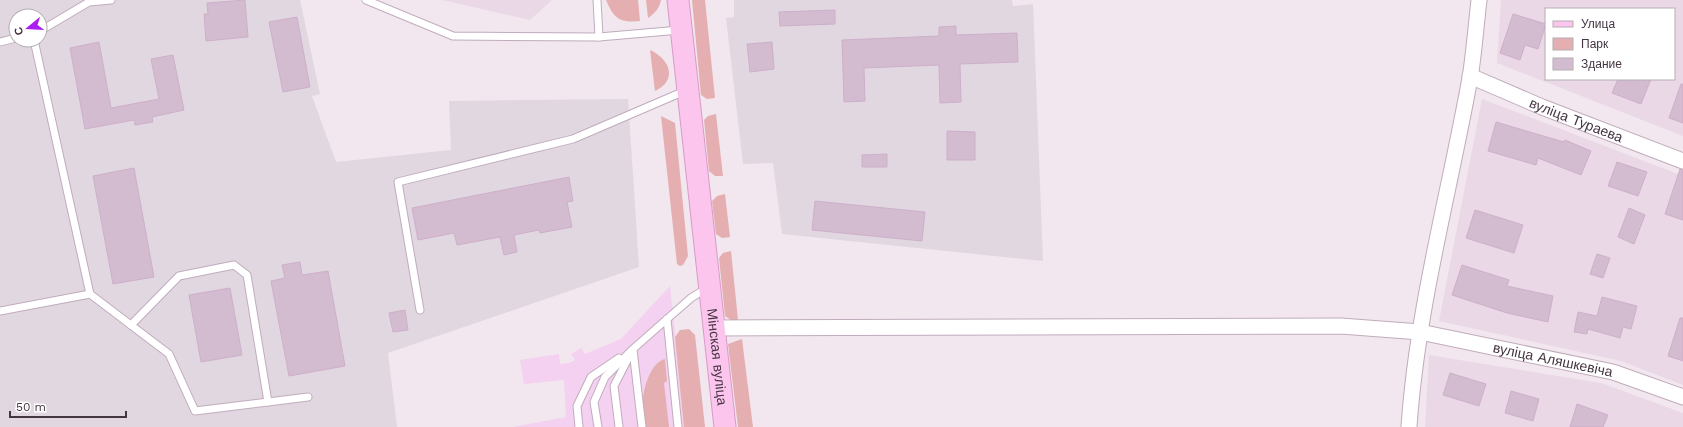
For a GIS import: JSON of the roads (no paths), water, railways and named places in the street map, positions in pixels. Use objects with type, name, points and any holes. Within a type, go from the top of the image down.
[{"type":"street","name":"Мінская вуліца","points":[[678,0],[725,427]]},
{"type":"street","points":[[1409,427],[1412,380],[1470,76],[1479,0]]},
{"type":"street","name":"вуліца Тураева","points":[[1470,76],[1542,107],[1683,161]]},
{"type":"street","name":"вуліца Аляшкевіча","points":[[714,328],[1341,326],[1420,332],[1613,372],[1683,397]]},
{"type":"lane","points":[[48,26],[89,2],[111,0]]},
{"type":"lane","points":[[366,0],[453,36],[599,38],[681,30]]},
{"type":"lane","points":[[597,0],[599,38]]},
{"type":"lane","points":[[36,48],[90,294],[169,354],[196,411],[308,397]]},
{"type":"lane","points":[[420,310],[398,182],[573,139],[687,90]]},
{"type":"lane","points":[[131,325],[179,276],[234,265],[247,275],[268,402]]},
{"type":"lane","points":[[598,427],[594,402],[605,377],[633,349],[691,298],[709,287]]},
{"type":"lane","points":[[0,311],[90,294]]},
{"type":"lane","points":[[667,319],[678,427]]},
{"type":"lane","points":[[579,427],[577,406],[591,377],[633,349]]},
{"type":"lane","points":[[619,427],[614,386],[633,349]]},
{"type":"lane","points":[[633,349],[642,427]]}]
